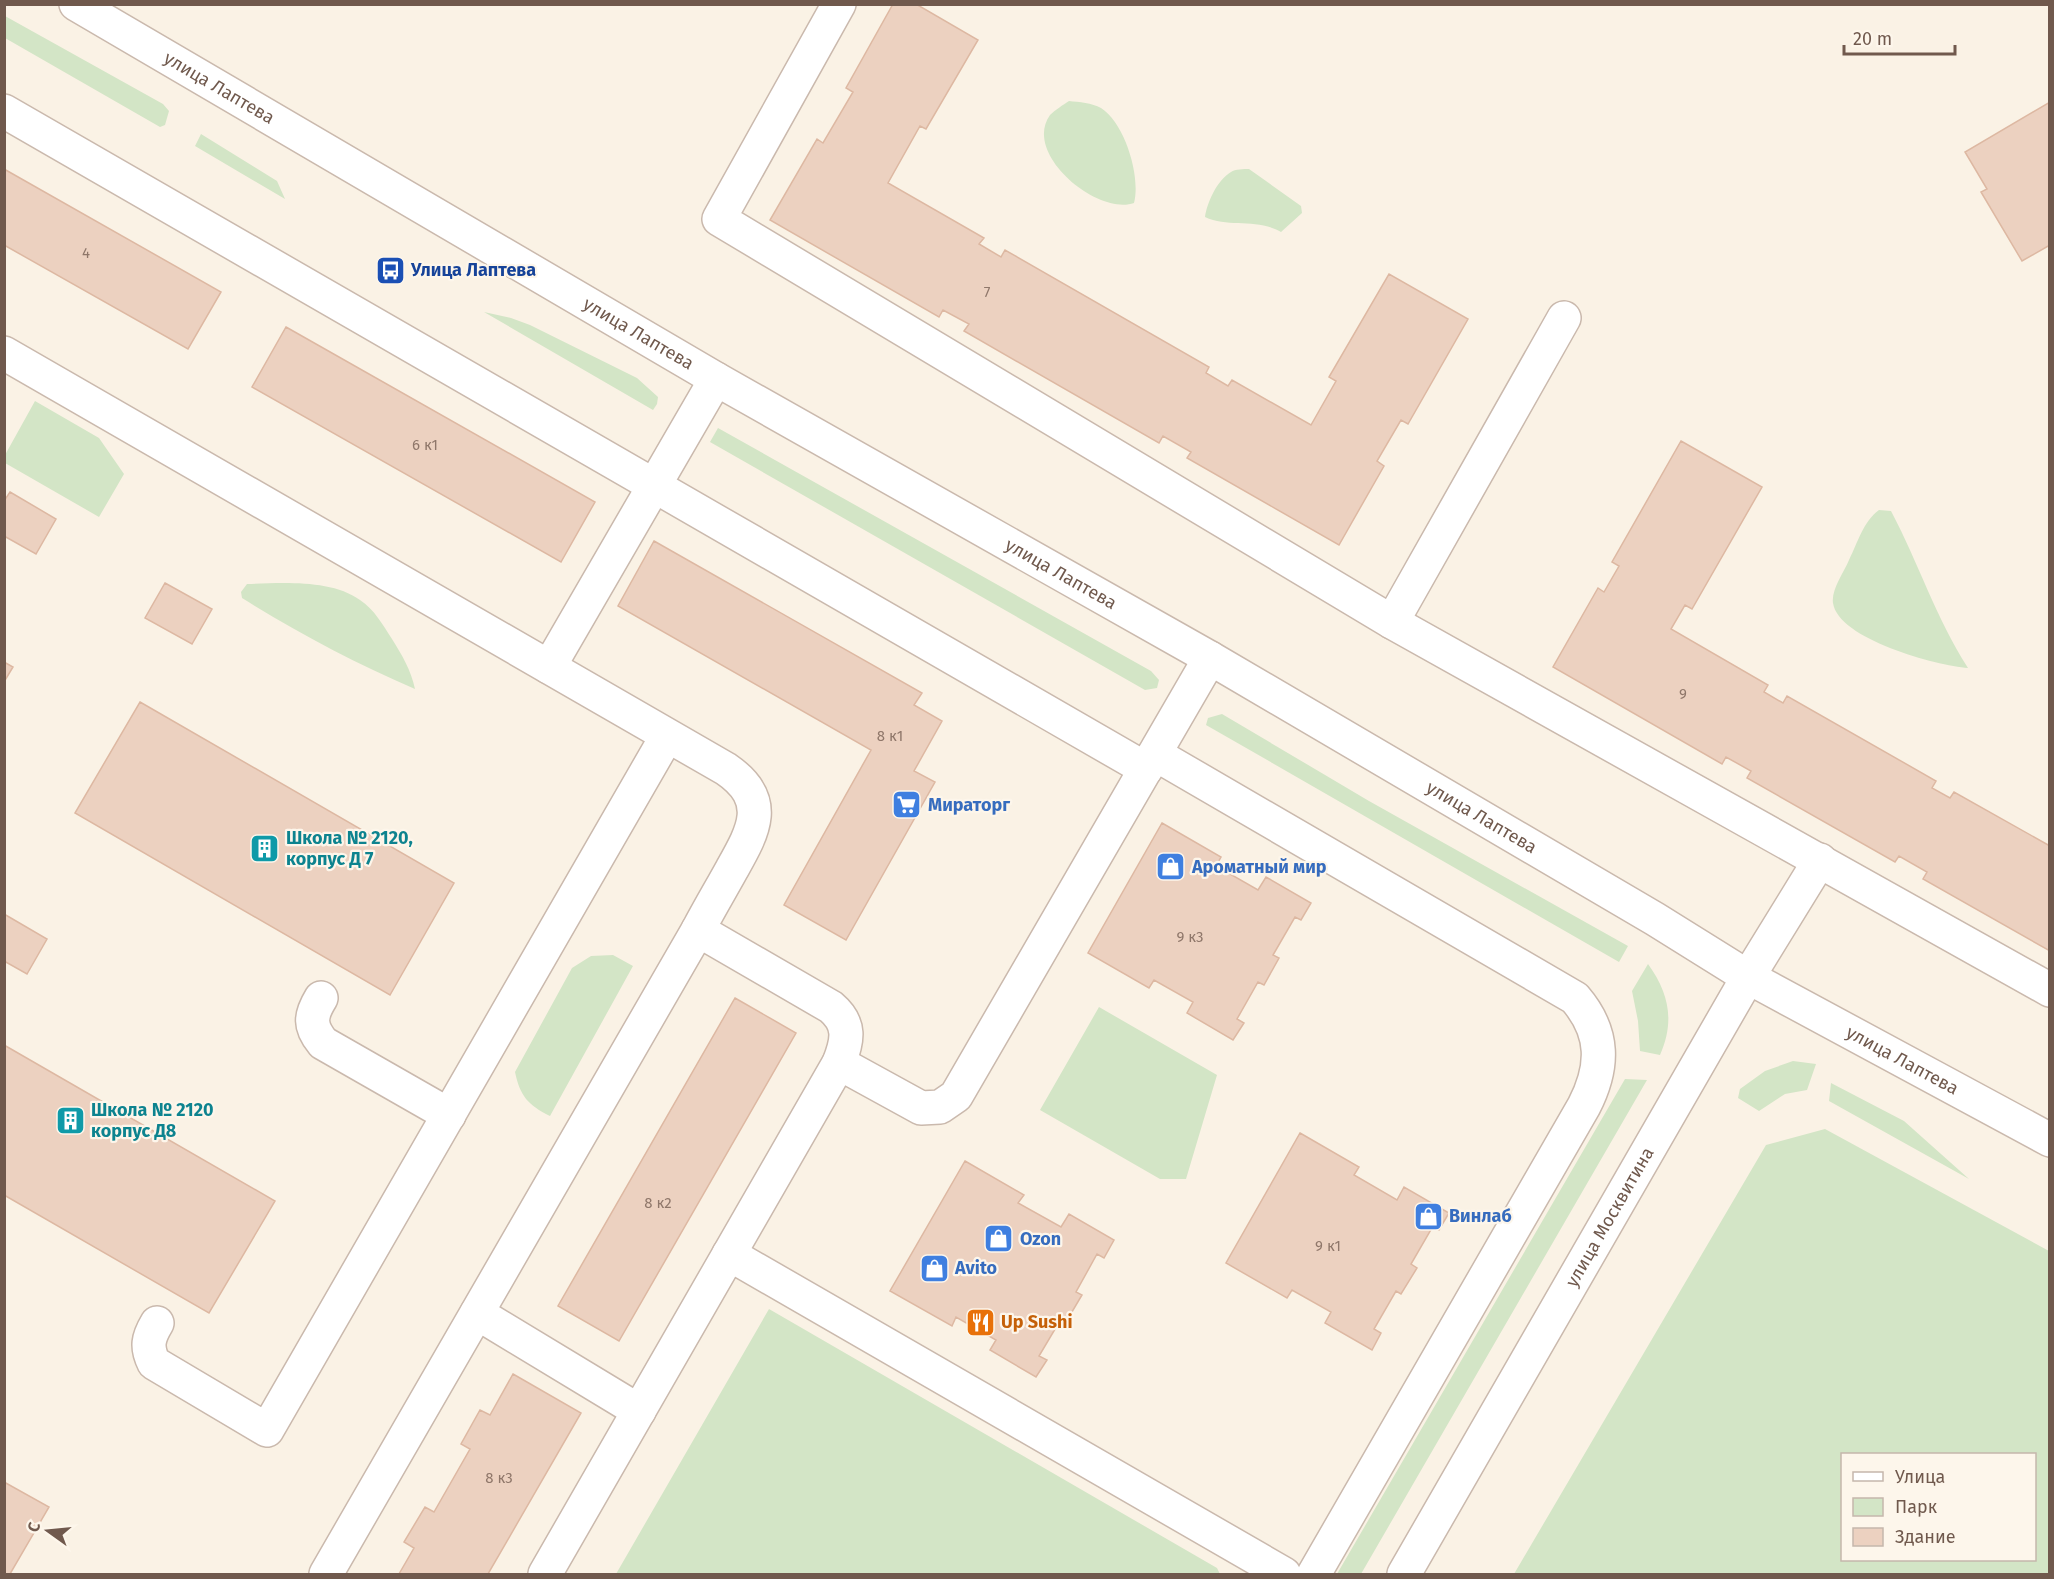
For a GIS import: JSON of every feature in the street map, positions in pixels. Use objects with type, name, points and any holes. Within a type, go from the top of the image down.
[{"type":"street","name":"улица Лаптева","points":[[76,4],[716,379],[1210,658],[1635,907],[1749,977],[2049,1140]]},
{"type":"street","points":[[839,4],[719,219],[1392,622],[2049,990]]},
{"type":"street","points":[[4,111],[654,486],[1575,998],[1586,1011],[1595,1030],[1599,1062],[1592,1091],[1314,1575]]},
{"type":"street","points":[[1392,622],[1564,318]]},
{"type":"street","points":[[4,353],[740,778],[754,804],[755,820],[749,838],[698,930],[326,1575]]},
{"type":"street","points":[[549,667],[716,379]]},
{"type":"street","points":[[839,1063],[921,1108],[940,1107],[956,1096],[1210,658]]},
{"type":"street","points":[[157,1323],[149,1336],[148,1351],[154,1363],[267,1430],[667,735]]},
{"type":"street","name":"улица Москвитина","points":[[1404,1575],[1749,977],[1820,860]]},
{"type":"street","points":[[545,1575],[839,1063],[847,1035],[840,1015],[698,930]]},
{"type":"street","points":[[321,998],[312,1013],[311,1024],[323,1043],[448,1115]]},
{"type":"street","points":[[729,1254],[1272,1572]]},
{"type":"street","points":[[477,1313],[639,1411]]},
{"type":"green space","points":[[5,16],[163,104],[169,111],[165,125],[160,127],[5,38]]},
{"type":"green space","points":[[1069,101],[1090,104],[1110,115],[1124,138],[1133,165],[1136,192],[1134,203],[1119,205],[1084,191],[1055,163],[1046,147],[1044,131],[1050,115]]},
{"type":"green space","points":[[201,134],[277,181],[285,199],[195,146]]},
{"type":"green space","points":[[1249,169],[1301,206],[1302,213],[1281,232],[1262,225],[1224,222],[1205,217],[1210,199],[1221,180],[1233,171]]},
{"type":"green space","points":[[484,312],[530,325],[637,378],[658,397],[657,404],[653,410]]},
{"type":"green space","points":[[35,401],[99,438],[124,474],[99,517],[5,463],[5,455]]},
{"type":"green space","points":[[718,428],[1151,671],[1159,680],[1157,688],[1145,690],[710,442]]},
{"type":"green space","points":[[1879,510],[1891,511],[1946,629],[1968,668],[1935,662],[1891,648],[1852,628],[1839,616],[1833,603],[1836,587],[1865,526]]},
{"type":"green space","points":[[247,584],[320,585],[335,588],[360,600],[382,623],[396,645],[409,669],[415,689],[327,647],[242,598],[241,592]]},
{"type":"green space","points":[[1222,714],[1369,801],[1628,946],[1619,962],[1206,725],[1208,718]]},
{"type":"green space","points":[[613,955],[633,966],[550,1116],[536,1108],[522,1094],[515,1072],[572,968],[591,956]]},
{"type":"green space","points":[[1648,964],[1661,986],[1668,1008],[1665,1043],[1660,1055],[1640,1051],[1638,1021],[1632,991]]},
{"type":"green space","points":[[1099,1007],[1217,1075],[1186,1179],[1160,1179],[1040,1110]]},
{"type":"green space","points":[[1793,1061],[1816,1064],[1807,1090],[1785,1094],[1759,1111],[1738,1098],[1740,1089],[1765,1071]]},
{"type":"green space","points":[[1625,1079],[1647,1080],[1361,1574],[1337,1574]]},
{"type":"green space","points":[[1831,1083],[1904,1121],[1969,1179],[1829,1101]]},
{"type":"green space","points":[[1825,1129],[2049,1251],[2049,1574],[1514,1574],[1766,1145]]},
{"type":"green space","points":[[769,1309],[1217,1568],[1220,1574],[616,1574]]},
{"type":"building","points":[[893,4],[916,4],[978,40],[926,129],[920,126],[888,183],[984,238],[979,244],[1001,257],[1005,250],[1209,367],[1206,373],[1228,386],[1232,380],[1311,425],[1336,381],[1329,377],[1389,274],[1468,319],[1408,424],[1401,420],[1377,461],[1384,466],[1339,545],[1187,458],[1191,452],[1163,436],[1159,443],[964,331],[969,324],[943,310],[939,317],[770,220],[817,139],[823,143],[853,92],[846,88]]},
{"type":"building","points":[[2050,102],[2050,245],[2022,261],[1981,192],[1987,189],[1965,152]]},
{"type":"building","points":[[4,169],[221,292],[188,349],[4,245]]},
{"type":"building","points":[[286,327],[595,502],[561,562],[252,387]]},
{"type":"building","points":[[1681,441],[1762,487],[1692,609],[1685,605],[1671,629],[1768,685],[1764,692],[1783,703],[1787,696],[1936,781],[1932,788],[1950,798],[1954,792],[2050,846],[2050,951],[1923,879],[1927,872],[1899,856],[1895,862],[1747,778],[1751,771],[1726,757],[1722,764],[1553,667],[1598,588],[1604,592],[1619,566],[1612,562]]},
{"type":"building","points":[[10,492],[56,519],[36,554],[4,536],[4,501]]},
{"type":"building","points":[[654,541],[922,693],[914,705],[942,721],[914,771],[935,782],[846,940],[784,905],[871,750],[618,606]]},
{"type":"building","points":[[165,583],[212,609],[192,644],[145,618]]},
{"type":"building","points":[[4,662],[13,667],[4,682]]},
{"type":"building","name":"Школа № 2120, корпус Д 7","points":[[140,702],[454,883],[390,995],[75,813]]},
{"type":"building","points":[[1162,823],[1221,857],[1216,866],[1258,890],[1266,877],[1311,903],[1301,920],[1295,917],[1273,955],[1279,958],[1264,985],[1258,982],[1237,1019],[1244,1023],[1233,1040],[1187,1013],[1193,1002],[1154,980],[1149,988],[1088,953]]},
{"type":"building","points":[[4,914],[47,939],[27,974],[4,961]]},
{"type":"building","points":[[735,998],[796,1033],[619,1341],[558,1306]]},
{"type":"building","name":"Школа № 2120 корпус Д8","points":[[4,1045],[275,1201],[209,1313],[4,1195]]},
{"type":"building","points":[[1300,1133],[1359,1167],[1354,1175],[1397,1200],[1404,1187],[1449,1213],[1439,1230],[1433,1226],[1411,1264],[1417,1268],[1401,1294],[1396,1291],[1374,1329],[1381,1333],[1372,1350],[1325,1323],[1331,1312],[1292,1290],[1287,1298],[1226,1263]]},
{"type":"building","points":[[965,1161],[1024,1195],[1018,1203],[1061,1227],[1069,1214],[1114,1240],[1104,1258],[1097,1254],[1076,1292],[1082,1295],[1066,1322],[1061,1319],[1039,1356],[1047,1360],[1036,1377],[990,1350],[996,1340],[956,1317],[952,1326],[890,1291]]},
{"type":"building","points":[[513,1374],[581,1413],[488,1574],[399,1574],[414,1548],[404,1542],[425,1507],[434,1512],[470,1449],[461,1444],[480,1410],[490,1415]]},
{"type":"building","points":[[4,1482],[49,1507],[10,1574],[4,1574]]},
{"type":"place","name":"Улица Лаптева","points":[[390,270]]},
{"type":"place","name":"Мираторг","points":[[907,805]]},
{"type":"place","name":"Школа № 2120, корпус Д 7","points":[[265,848]]},
{"type":"place","name":"Ароматный мир","points":[[1171,867]]},
{"type":"place","name":"Школа № 2120 корпус Д8","points":[[70,1120]]},
{"type":"place","name":"Винлаб","points":[[1428,1216]]},
{"type":"place","name":"Ozon","points":[[999,1239]]},
{"type":"place","name":"Avito","points":[[934,1268]]},
{"type":"place","name":"Up Sushi","points":[[980,1322]]}]
